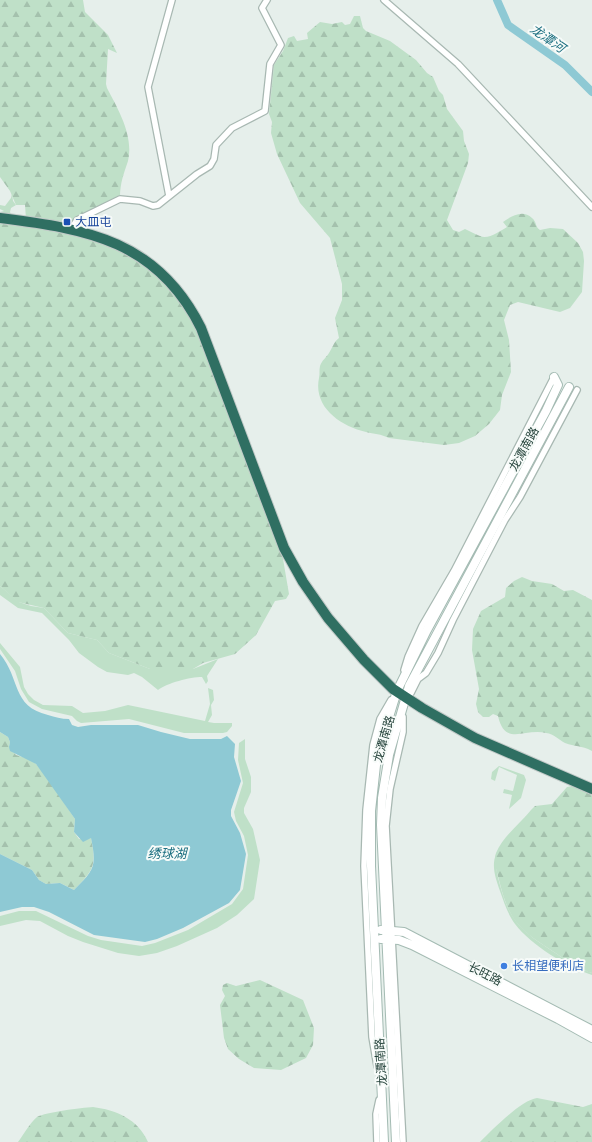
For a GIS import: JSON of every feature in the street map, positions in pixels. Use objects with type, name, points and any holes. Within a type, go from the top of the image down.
[{"type":"highway","points":[[0,218],[71,229],[107,240],[137,254],[164,275],[181,295],[195,316],[208,344],[284,548],[303,582],[328,618],[364,660],[401,694],[441,721],[475,738],[592,789]]},
{"type":"main road","name":"龙潭南路","points":[[384,1142],[371,866],[371,811],[380,747],[384,733],[427,630],[546,410],[558,385],[554,378]]},
{"type":"main road","name":"龙潭南路","points":[[396,1142],[390,1038],[389,939],[381,809],[386,766],[394,736],[401,694],[424,660],[573,388]]},
{"type":"main road","points":[[415,656],[424,660]]},
{"type":"main road","points":[[384,733],[394,736]]},
{"type":"main road","points":[[371,754],[380,747]]},
{"type":"main road","name":"长旺路","points":[[374,931],[388,930],[404,932],[592,1030]]},
{"type":"main road","name":"长旺路","points":[[374,940],[389,939],[404,941],[558,1019],[592,1038]]},
{"type":"main road","points":[[379,1038],[390,1038]]},
{"type":"main road","points":[[384,1121],[395,1121]]},
{"type":"street","points":[[169,196],[148,87],[172,0]]},
{"type":"street","points":[[71,229],[77,220],[117,200],[135,200],[153,206],[158,205],[197,174],[210,166],[214,159],[216,145],[232,128],[265,111],[270,64],[281,45],[262,8],[267,0]]},
{"type":"street","points":[[384,0],[458,64],[592,207]]},
{"type":"street","points":[[388,930],[387,812],[390,789],[403,732],[401,694],[403,672],[422,626],[454,571],[554,378]]},
{"type":"street","points":[[377,1142],[376,1114],[381,1099],[372,1037],[364,866],[366,810],[371,754],[380,719],[389,704],[401,694],[412,688],[418,679],[426,673],[442,647],[453,620],[501,520]]},
{"type":"street","points":[[389,939],[403,1142]]},
{"type":"green space","points":[[0,0],[83,0],[85,12],[108,35],[117,53],[108,49],[106,84],[124,123],[129,142],[128,161],[121,183],[120,197],[73,221],[62,220],[61,224],[26,219],[25,205],[16,205],[10,191],[0,177]]},
{"type":"green space","points":[[354,16],[360,16],[363,28],[366,31],[390,41],[416,60],[427,73],[433,77],[439,91],[443,95],[447,109],[463,131],[464,141],[469,154],[468,163],[447,220],[453,230],[459,232],[465,229],[480,236],[487,237],[507,227],[503,222],[517,214],[525,214],[534,220],[540,230],[550,228],[563,229],[578,243],[583,252],[584,261],[582,292],[570,308],[560,312],[518,302],[510,305],[504,320],[509,340],[511,372],[502,395],[500,410],[489,424],[475,436],[459,443],[444,445],[389,438],[356,429],[330,414],[320,398],[318,388],[320,366],[334,343],[339,338],[335,318],[342,300],[342,284],[330,238],[300,203],[277,154],[271,133],[272,122],[269,114],[274,65],[283,51],[288,38],[294,36],[297,41],[308,39],[307,33],[320,22],[332,24],[342,22],[345,25],[350,24]]},
{"type":"green space","points":[[12,194],[13,201],[16,205],[11,208],[11,214],[26,216],[26,219],[0,216],[0,212],[4,211],[0,209],[0,205],[5,206]]},
{"type":"green space","points":[[0,221],[65,231],[118,247],[163,279],[194,321],[248,462],[272,531],[282,553],[289,594],[286,599],[275,601],[256,635],[235,654],[203,663],[193,669],[150,669],[109,653],[97,640],[68,633],[44,608],[18,602],[0,586]]},
{"type":"green space","points":[[522,577],[532,581],[552,584],[564,591],[573,590],[592,600],[592,751],[565,743],[549,734],[538,732],[510,734],[505,731],[501,725],[498,716],[493,714],[489,717],[483,717],[478,712],[476,704],[479,689],[472,650],[473,629],[481,611],[505,597],[506,588],[514,581]]},
{"type":"green space","points":[[0,586],[19,602],[44,608],[68,633],[97,640],[109,653],[150,669],[193,669],[218,659],[207,676],[208,681],[206,684],[202,677],[197,677],[173,683],[158,690],[142,677],[134,673],[128,675],[107,672],[98,667],[79,653],[69,640],[42,613],[18,608],[0,595]]},
{"type":"green space","points":[[0,643],[20,667],[24,687],[28,694],[34,700],[43,705],[72,706],[83,713],[105,711],[128,705],[205,721],[210,704],[208,688],[213,690],[214,700],[211,705],[212,715],[208,722],[232,723],[232,726],[227,732],[223,733],[184,733],[129,719],[81,723],[72,716],[42,709],[29,702],[21,689],[15,671],[0,649]]},
{"type":"green space","points":[[0,732],[8,737],[10,742],[9,747],[16,755],[29,759],[36,764],[46,776],[75,819],[74,832],[79,839],[91,838],[94,856],[92,867],[86,878],[74,890],[60,883],[46,884],[39,880],[32,870],[0,854]]},
{"type":"green space","points":[[245,739],[245,759],[251,777],[251,792],[244,808],[244,813],[253,829],[260,860],[254,899],[237,915],[217,928],[177,946],[157,953],[139,956],[118,953],[83,942],[40,921],[26,920],[0,926],[0,916],[19,911],[36,911],[88,936],[101,940],[142,946],[155,943],[188,930],[232,904],[243,889],[248,855],[244,836],[236,821],[234,812],[243,783],[238,760],[239,743]]},
{"type":"green space","points":[[499,766],[524,775],[526,780],[521,798],[509,809],[512,795],[503,793],[504,789],[513,791],[517,775],[499,767],[495,781],[491,779],[492,772]]},
{"type":"green space","points":[[578,785],[592,793],[592,973],[565,960],[534,939],[519,925],[513,917],[503,895],[495,863],[496,853],[503,841],[535,806],[552,804],[567,787]]},
{"type":"green space","points":[[496,854],[496,870],[504,898],[514,918],[520,926],[536,940],[569,962],[592,973],[592,975],[572,967],[550,954],[530,940],[515,924],[506,908],[496,877],[494,864]]},
{"type":"green space","points":[[260,980],[303,1000],[314,1028],[313,1045],[306,1058],[281,1070],[254,1068],[239,1059],[228,1049],[224,1038],[220,1005],[225,996],[222,990],[223,985],[227,983],[236,986]]},
{"type":"green space","points":[[537,1098],[583,1107],[592,1104],[592,1142],[480,1142],[499,1123],[515,1110],[530,1100]]},
{"type":"green space","points":[[93,1107],[110,1110],[125,1117],[138,1127],[148,1142],[18,1142],[29,1126],[37,1117],[41,1115],[72,1109]]},
{"type":"water","name":"绣球湖","points":[[0,654],[7,663],[22,698],[28,705],[36,711],[69,719],[72,725],[78,727],[91,725],[138,725],[190,739],[221,739],[227,736],[235,744],[234,757],[241,781],[231,810],[231,816],[240,833],[246,854],[240,890],[229,903],[183,928],[157,939],[145,942],[94,935],[49,912],[34,907],[22,907],[0,912],[0,854],[32,870],[39,880],[46,884],[60,883],[74,890],[90,872],[94,862],[94,856],[91,838],[83,842],[74,832],[75,819],[36,764],[10,751],[10,742],[8,737],[0,732]]},
{"type":"waterway","name":"龙潭河","points":[[497,0],[508,25],[565,65],[592,92]]},
{"type":"place","name":"大皿屯","points":[[67,222]]},
{"type":"place","name":"长相望便利店","points":[[504,966]]}]
